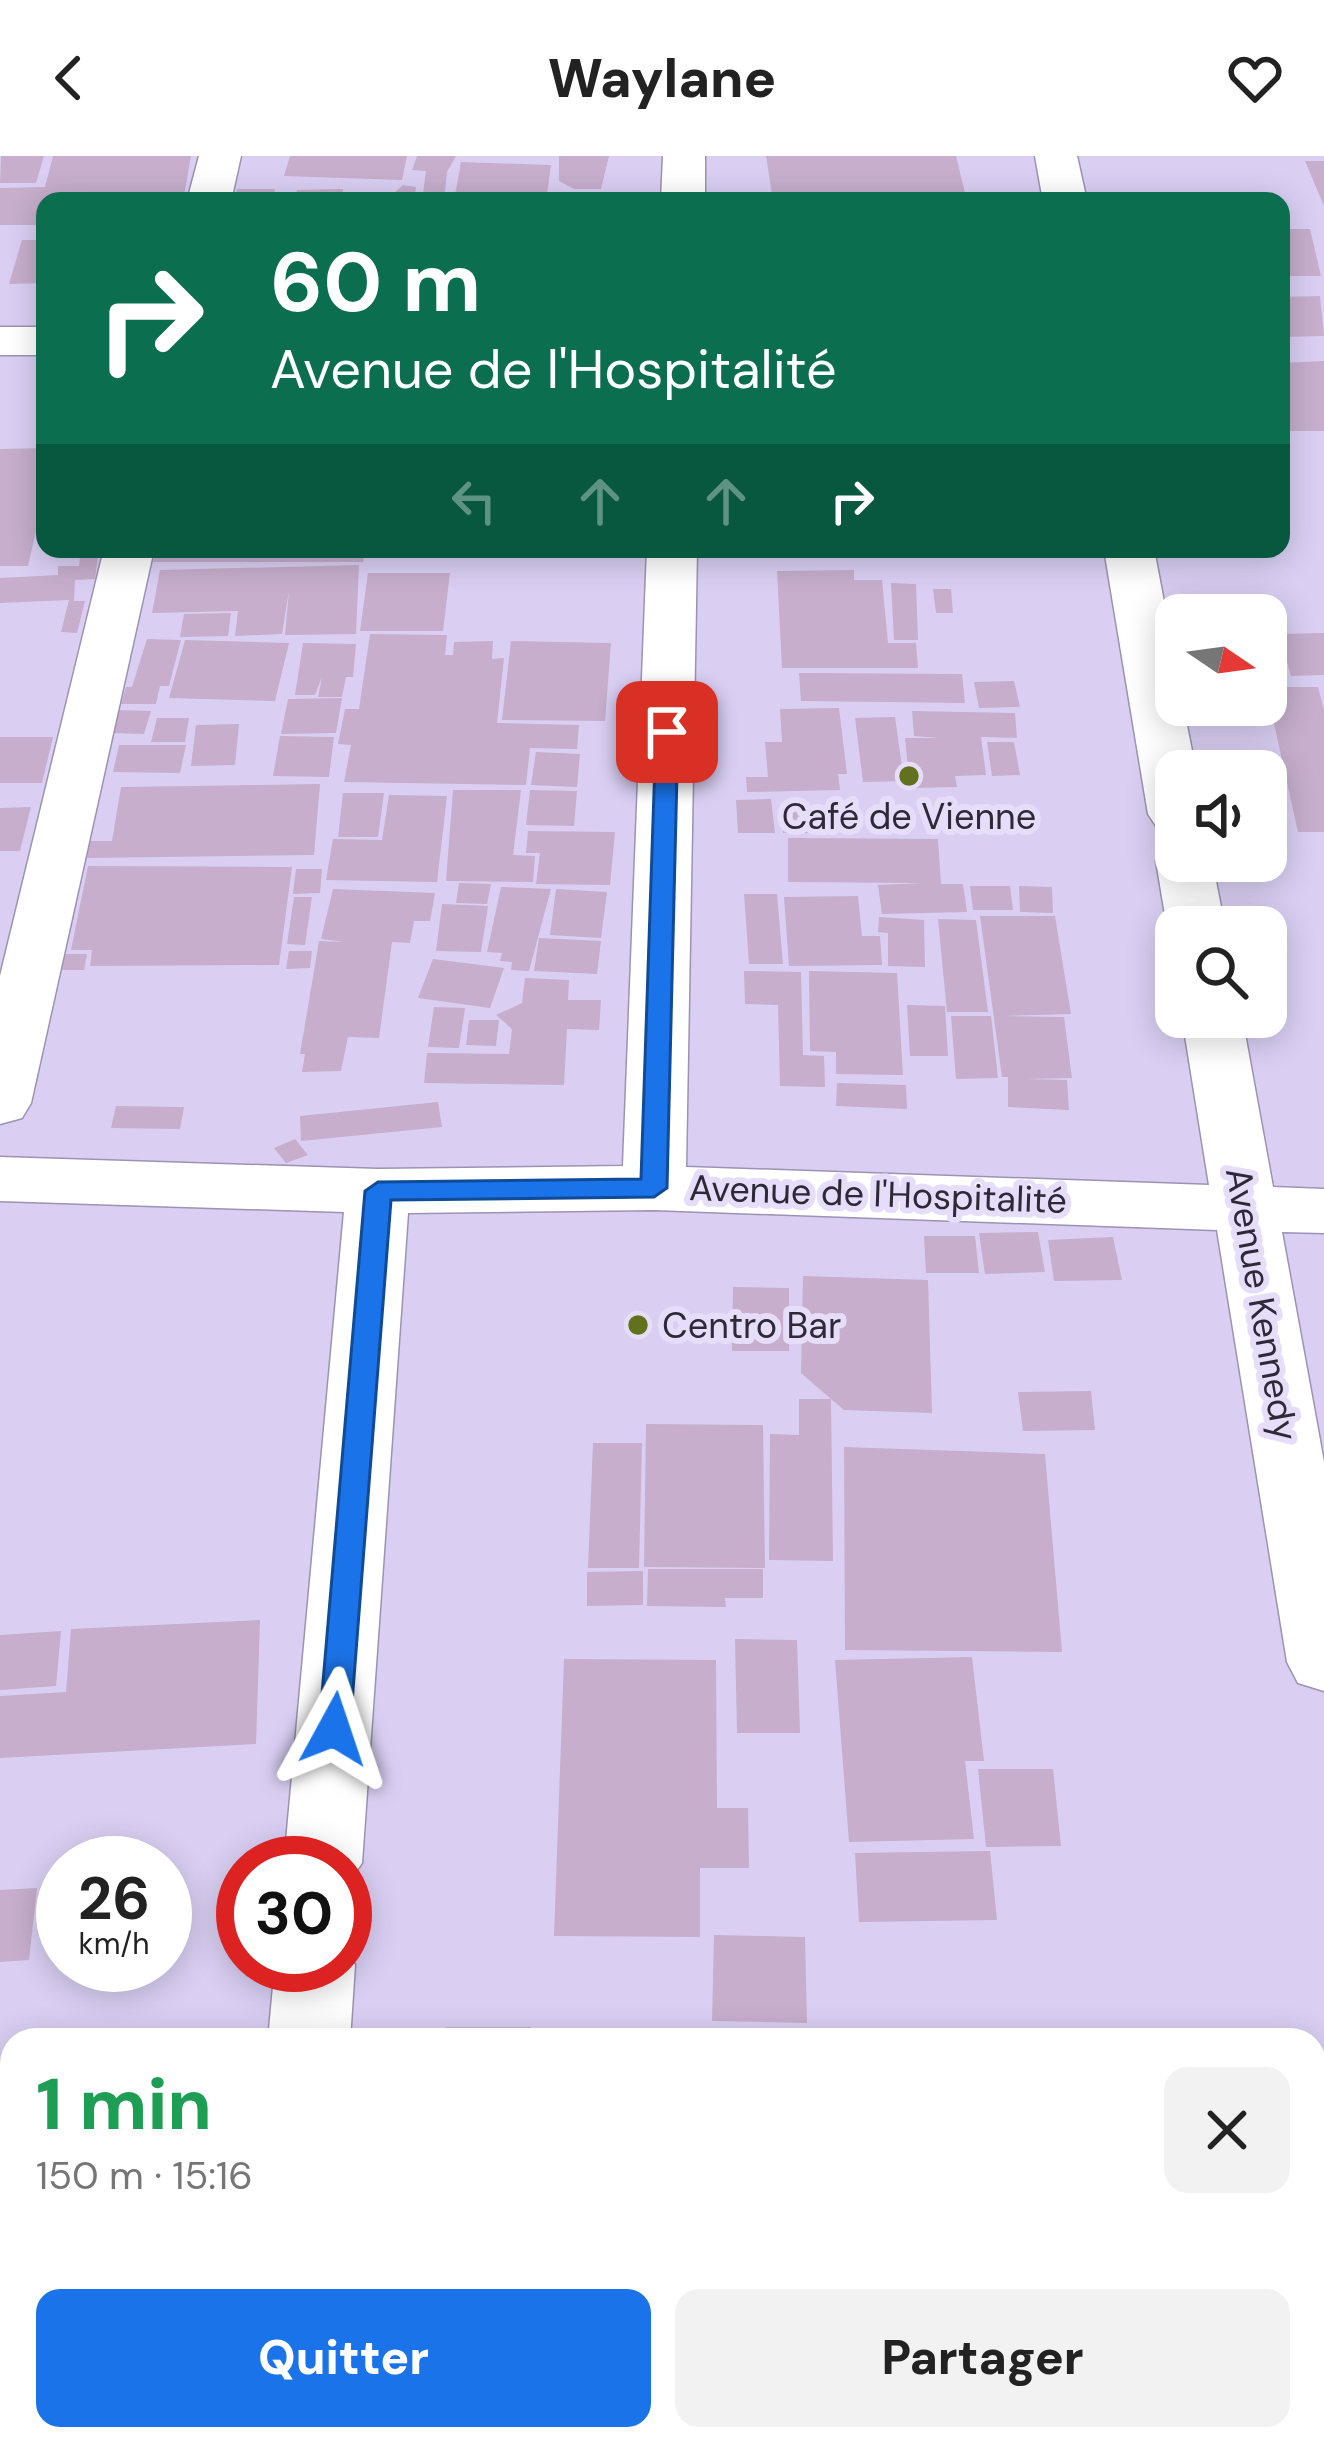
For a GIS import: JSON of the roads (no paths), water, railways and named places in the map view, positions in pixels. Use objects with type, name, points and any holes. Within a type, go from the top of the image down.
[{"type":"street","points":[[211,192],[220,156]]},
{"type":"street","points":[[682,192],[684,156]]},
{"type":"street","points":[[1056,156],[1063,192]]},
{"type":"street","points":[[0,341],[36,341]]},
{"type":"street","points":[[0,1103],[127,558]]},
{"type":"street","points":[[654,1188],[672,558]]},
{"type":"street","points":[[1131,558],[1165,750]]},
{"type":"street","name":"Avenue Kennedy","points":[[1216,1038],[1324,1662]]},
{"type":"street","name":"Avenue de l'Hospitalité","points":[[0,1179],[378,1191],[654,1188],[1324,1211]]},
{"type":"street","points":[[325,1836],[378,1191]]},
{"type":"street","points":[[310,2028],[313,1992]]},
{"type":"place","name":"Café de Vienne","points":[[909,776]]},
{"type":"place","name":"Centro Bar","points":[[638,1325]]}]
